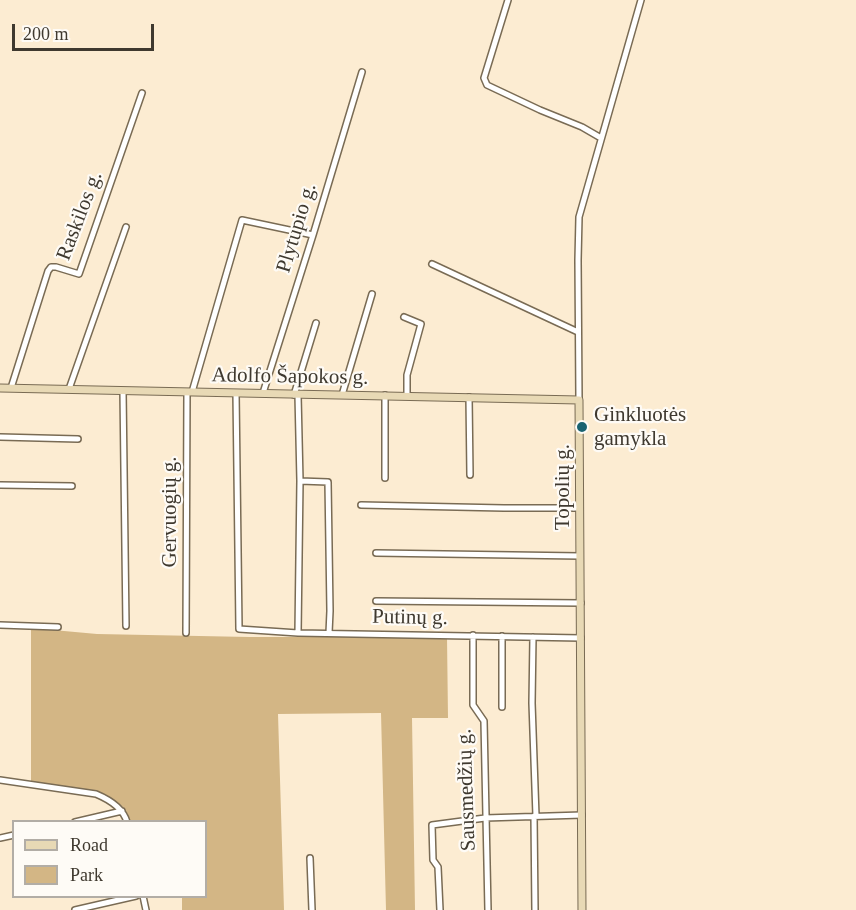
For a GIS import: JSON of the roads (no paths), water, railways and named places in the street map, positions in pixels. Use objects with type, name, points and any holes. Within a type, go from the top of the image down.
[{"type":"street","points":[[508,0],[484,78],[487,85],[582,127],[601,138]]},
{"type":"street","name":"Topolių g.","points":[[582,910],[579,217],[641,0]]},
{"type":"street","name":"Plytupio g.","points":[[263,393],[362,72]]},
{"type":"street","name":"Raskilos g.","points":[[11,388],[48,271],[51,267],[56,267],[79,274],[142,93]]},
{"type":"street","name":"Gervuogių g.","points":[[186,633],[189,392],[242,220],[313,235]]},
{"type":"street","points":[[69,389],[126,227]]},
{"type":"street","points":[[432,264],[578,332]]},
{"type":"street","points":[[342,395],[372,294]]},
{"type":"street","points":[[404,317],[421,324],[407,375],[407,396]]},
{"type":"street","points":[[298,633],[300,481],[296,395],[316,323]]},
{"type":"street","name":"Adolfo Šapokos g.","points":[[0,388],[579,400]]},
{"type":"street","points":[[123,391],[126,626]]},
{"type":"street","name":"Putinų g.","points":[[236,393],[239,629],[298,633],[581,638]]},
{"type":"street","points":[[385,395],[385,477]]},
{"type":"street","points":[[469,397],[470,475]]},
{"type":"street","points":[[0,437],[78,439]]},
{"type":"street","points":[[300,481],[328,482],[329,633]]},
{"type":"street","points":[[0,485],[72,486]]},
{"type":"street","points":[[361,505],[580,508]]},
{"type":"street","points":[[376,553],[580,556]]},
{"type":"street","points":[[376,601],[581,603]]},
{"type":"street","points":[[0,625],[58,627]]},
{"type":"street","name":"Sausmedžių g.","points":[[473,635],[473,705],[484,721],[488,910]]},
{"type":"street","points":[[502,636],[502,707]]},
{"type":"street","points":[[533,637],[535,910]]},
{"type":"street","points":[[0,780],[96,794],[122,811],[127,820]]},
{"type":"street","points":[[84,820],[122,811]]},
{"type":"street","points":[[440,910],[438,867],[434,860],[432,825],[485,818],[582,815]]},
{"type":"street","points":[[310,858],[312,910]]},
{"type":"street","points":[[75,910],[131,898]]},
{"type":"place","name":"Ginkluotės gamykla","points":[[582,427]]}]
